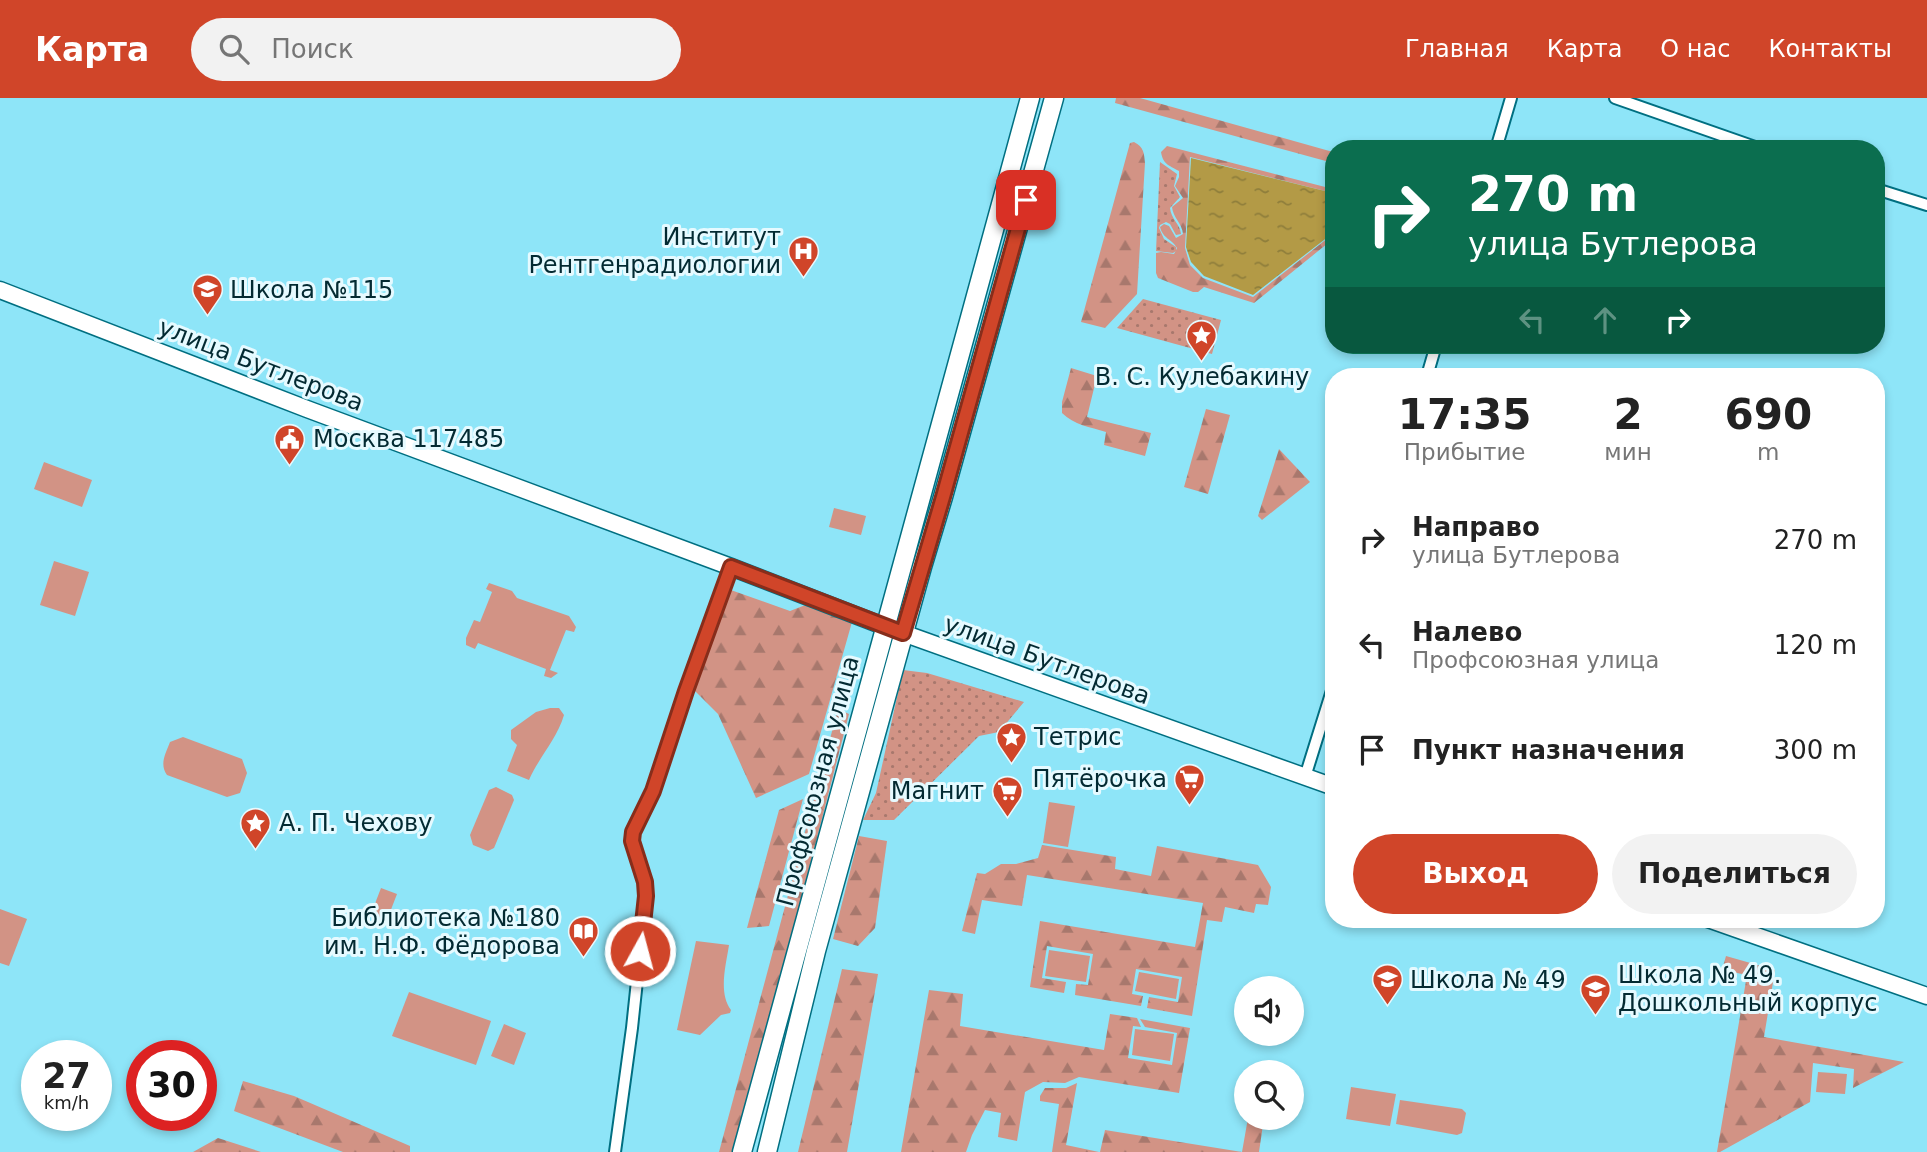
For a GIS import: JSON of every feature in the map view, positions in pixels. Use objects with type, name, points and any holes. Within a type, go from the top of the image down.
[{"type":"main road","name":"Профсоюзная улица","points":[[743,1152],[1030,98]]},
{"type":"main road","name":"Профсоюзная улица","points":[[767,1152],[814,958],[1054,98]]},
{"type":"street","points":[[1499,140],[1511,98]]},
{"type":"street","points":[[1615,98],[1735,140]]},
{"type":"street","points":[[1885,192],[1927,205]]},
{"type":"street","name":"улица Бутлерова","points":[[0,290],[886,627],[1325,784]]},
{"type":"street","points":[[615,1152],[646,896],[645,882],[632,841],[633,832],[653,791],[731,567]]},
{"type":"street","points":[[1306,777],[1325,714]]},
{"type":"street","points":[[1734,928],[1927,996]]},
{"type":"green space","points":[[1116,98],[1140,98],[1325,150],[1325,161],[1115,103]]},
{"type":"green space","points":[[1134,142],[1142,148],[1145,163],[1137,294],[1105,328],[1081,322],[1130,143]]},
{"type":"green space","points":[[1167,146],[1325,187],[1325,191],[1190,157],[1185,248],[1190,265],[1203,278],[1253,297],[1325,240],[1325,245],[1254,303],[1204,287],[1193,292],[1158,278],[1156,253],[1174,254],[1177,248],[1160,227],[1164,224],[1169,226],[1176,238],[1183,234],[1172,207],[1183,198],[1175,186],[1179,171],[1165,162],[1161,152]]},
{"type":"green space","points":[[1160,162],[1177,174],[1174,186],[1180,197],[1170,208],[1181,234],[1176,235],[1166,222],[1159,228],[1164,239],[1176,247],[1173,253],[1156,251]]},
{"type":"green space","points":[[1143,299],[1221,320],[1212,354],[1117,328]]},
{"type":"green space","points":[[1071,368],[1097,376],[1087,417],[1151,433],[1145,456],[1104,445],[1106,432],[1077,423],[1062,413],[1062,402]]},
{"type":"green space","points":[[1206,409],[1230,415],[1208,494],[1184,487]]},
{"type":"green space","points":[[1279,449],[1310,482],[1262,520],[1258,516]]},
{"type":"green space","points":[[44,462],[92,480],[82,507],[34,489]]},
{"type":"green space","points":[[834,508],[866,516],[861,535],[829,527]]},
{"type":"green space","points":[[54,561],[89,572],[75,616],[40,605]]},
{"type":"green space","points":[[489,583],[512,591],[517,598],[569,616],[576,627],[574,632],[566,630],[550,670],[558,673],[551,678],[544,676],[546,669],[478,643],[475,649],[466,645],[466,638],[474,620],[480,622],[492,592],[486,589]]},
{"type":"green space","points":[[728,589],[790,611],[808,604],[852,622],[809,774],[756,798],[718,714],[692,688]]},
{"type":"green space","points":[[903,670],[927,673],[1024,702],[999,732],[979,736],[894,820],[863,820],[876,793]]},
{"type":"green space","points":[[559,708],[564,715],[529,780],[507,771],[517,745],[511,739],[511,730],[536,712]]},
{"type":"green space","points":[[838,709],[849,714],[736,1152],[719,1152]]},
{"type":"green space","points":[[183,737],[242,759],[247,773],[240,793],[227,797],[167,775],[163,763],[170,742]]},
{"type":"green space","points":[[496,787],[512,795],[514,800],[494,848],[488,851],[473,845],[470,835],[489,790]]},
{"type":"green space","points":[[803,799],[769,926],[747,928],[779,810]]},
{"type":"green space","points":[[1049,802],[1075,806],[1068,847],[1043,843]]},
{"type":"green space","points":[[859,836],[887,841],[875,928],[858,946],[833,939]]},
{"type":"green space","points":[[1042,845],[1116,857],[1115,869],[1151,876],[1157,846],[1258,865],[1271,887],[1268,905],[1256,904],[1254,913],[1225,907],[1222,922],[1207,920],[1192,1016],[1147,1008],[1149,997],[1178,1002],[1182,977],[1136,969],[1132,994],[1143,996],[1141,1006],[1075,995],[1076,984],[1088,985],[1093,954],[1047,946],[1042,978],[1066,982],[1064,993],[1030,987],[1040,921],[1195,947],[1203,903],[1027,875],[1022,906],[982,900],[975,934],[962,931],[977,873],[985,874],[1001,864],[1016,864],[1038,858]]},
{"type":"green space","points":[[381,888],[397,894],[387,920],[371,914]]},
{"type":"green space","points":[[0,909],[27,919],[9,966],[0,963]]},
{"type":"green space","points":[[696,941],[729,945],[724,987],[731,1010],[730,1013],[721,1015],[700,1035],[677,1030]]},
{"type":"green space","points":[[1049,950],[1090,956],[1086,982],[1045,976]]},
{"type":"green space","points":[[1726,956],[1775,970],[1764,1037],[1904,1062],[1853,1088],[1854,1069],[1813,1063],[1810,1102],[1717,1152],[1747,975],[1722,970]]},
{"type":"green space","points":[[842,969],[878,974],[847,1152],[798,1152]]},
{"type":"green space","points":[[1139,972],[1179,979],[1176,999],[1135,991]]},
{"type":"green space","points":[[929,990],[963,994],[960,1026],[1104,1050],[1110,1014],[1137,1018],[1141,1027],[1133,1026],[1128,1058],[1172,1065],[1177,1033],[1145,1027],[1140,1019],[1190,1028],[1179,1093],[1079,1077],[1065,1083],[1043,1082],[1025,1092],[1017,1141],[998,1137],[1001,1113],[985,1110],[966,1152],[901,1152]]},
{"type":"green space","points":[[409,992],[491,1021],[476,1065],[392,1036]]},
{"type":"green space","points":[[504,1024],[526,1033],[514,1065],[491,1056]]},
{"type":"green space","points":[[1135,1029],[1174,1034],[1170,1061],[1132,1055]]},
{"type":"green space","points":[[1818,1072],[1847,1074],[1845,1094],[1816,1092]]},
{"type":"green space","points":[[243,1081],[294,1096],[410,1146],[410,1152],[343,1152],[234,1111]]},
{"type":"green space","points":[[1077,1083],[1066,1145],[1099,1152],[1052,1152],[1059,1104],[1040,1101],[1040,1096],[1045,1088],[1066,1088]]},
{"type":"green space","points":[[1351,1087],[1396,1094],[1390,1126],[1346,1119]]},
{"type":"green space","points":[[1400,1100],[1462,1109],[1466,1113],[1462,1133],[1457,1135],[1396,1124]]},
{"type":"green space","points":[[1105,1130],[1242,1152],[1100,1152]]},
{"type":"green space","points":[[1246,1130],[1262,1130],[1259,1152],[1242,1152]]},
{"type":"green space","points":[[218,1138],[261,1152],[193,1152]]},
{"type":"water","points":[[1191,158],[1325,191],[1325,239],[1253,295],[1204,276],[1191,262],[1186,247]]},
{"type":"place","name":"Институт Рентгенрадиологии","points":[[804,278]]},
{"type":"place","name":"Школа №115","points":[[207,317]]},
{"type":"place","name":"В. С. Кулебакину","points":[[1202,362]]},
{"type":"place","name":"Москва 117485","points":[[290,466]]},
{"type":"place","name":"Тетрис","points":[[1011,764]]},
{"type":"place","name":"Пятёрочка","points":[[1190,806]]},
{"type":"place","name":"Магнит","points":[[1007,818]]},
{"type":"place","name":"А. П. Чехову","points":[[256,850]]},
{"type":"place","name":"Библиотека №180 им. Н.Ф. Фёдорова","points":[[583,959]]},
{"type":"place","name":"Школа № 49","points":[[1387,1007]]},
{"type":"place","name":"Школа № 49. Дошкольный корпус","points":[[1595,1016]]},
{"type":"route","points":[[640,951],[646,896],[645,882],[632,841],[633,832],[653,791],[731,567],[903,633],[1026,200]]}]
